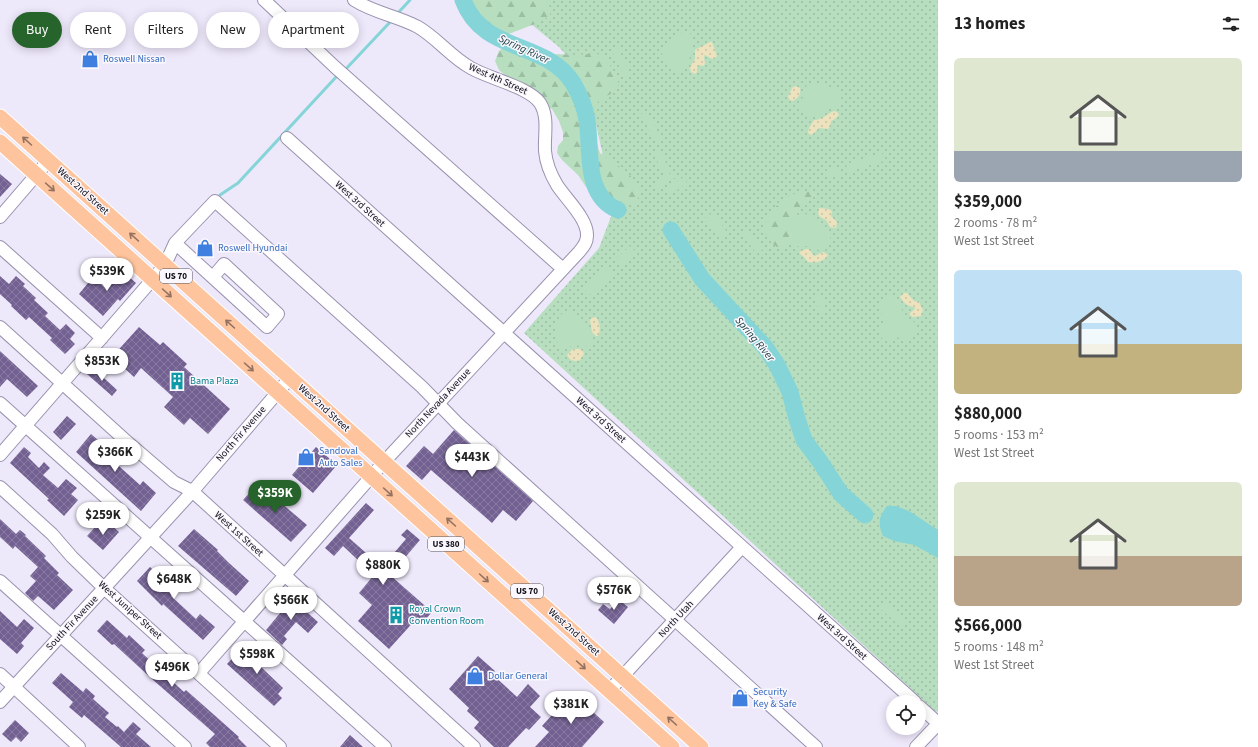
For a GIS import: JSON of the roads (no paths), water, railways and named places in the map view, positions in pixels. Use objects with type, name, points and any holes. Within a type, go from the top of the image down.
[{"type":"main road","name":"West 2nd Street","points":[[0,117],[701,747]]},
{"type":"main road","name":"West 2nd Street","points":[[0,142],[672,747]]},
{"type":"street","points":[[264,0],[335,67],[563,269]]},
{"type":"street","name":"West 4th Street","points":[[354,0],[374,10],[415,26],[471,68],[526,91],[534,97],[541,105],[544,115],[545,152],[550,172],[561,191],[584,221],[587,231]]},
{"type":"street","name":"West 3rd Street","points":[[287,138],[907,695]]},
{"type":"street","points":[[0,217],[48,160]]},
{"type":"street","points":[[0,455],[165,265],[175,244],[215,201],[360,330],[457,423],[816,747]]},
{"type":"street","name":"North Nevada Avenue","points":[[199,673],[285,576],[370,476],[584,246],[588,237],[587,231]]},
{"type":"street","points":[[175,244],[267,327],[278,314],[224,264],[213,277]]},
{"type":"street","points":[[0,247],[102,338]]},
{"type":"street","name":"West 1st Street","points":[[0,327],[174,482],[192,491],[474,747]]},
{"type":"street","name":"North Fir Avenue","points":[[192,491],[290,378]]},
{"type":"street","points":[[0,403],[151,536],[384,747]]},
{"type":"street","name":"West Juniper Street","points":[[0,487],[52,534],[72,557],[104,588],[280,747]]},
{"type":"street","name":"South Fir Avenue","points":[[0,702],[192,493],[192,491]]},
{"type":"street","name":"North Utah","points":[[609,691],[742,547]]},
{"type":"street","points":[[0,581],[185,747]]},
{"type":"street","points":[[0,674],[79,747]]},
{"type":"street","points":[[916,747],[938,723],[926,712]]},
{"type":"waterway","points":[[397,14],[410,0]]},
{"type":"waterway","name":"Spring River","points":[[463,0],[472,17],[485,30],[499,39],[547,59],[561,69],[573,83],[578,92],[586,115],[591,171],[594,183],[599,194],[607,203],[618,210]]},
{"type":"waterway","points":[[344,71],[392,20]]},
{"type":"waterway","points":[[220,195],[238,183],[337,76]]},
{"type":"waterway","name":"Spring River","points":[[671,230],[702,279],[765,347],[777,365],[790,392],[804,440],[841,494],[865,515]]},
{"type":"place","name":"Roswell Nissan","points":[[90,59]]},
{"type":"place","name":"Roswell Hyundai","points":[[205,248]]},
{"type":"place","name":"Bama Plaza","points":[[177,381]]},
{"type":"place","name":"Sandoval Auto Sales","points":[[306,457]]},
{"type":"place","name":"Royal Crown Convention Room","points":[[396,615]]},
{"type":"place","name":"Dollar General","points":[[475,676]]},
{"type":"place","name":"Security Key & Safe","points":[[740,698]]}]
